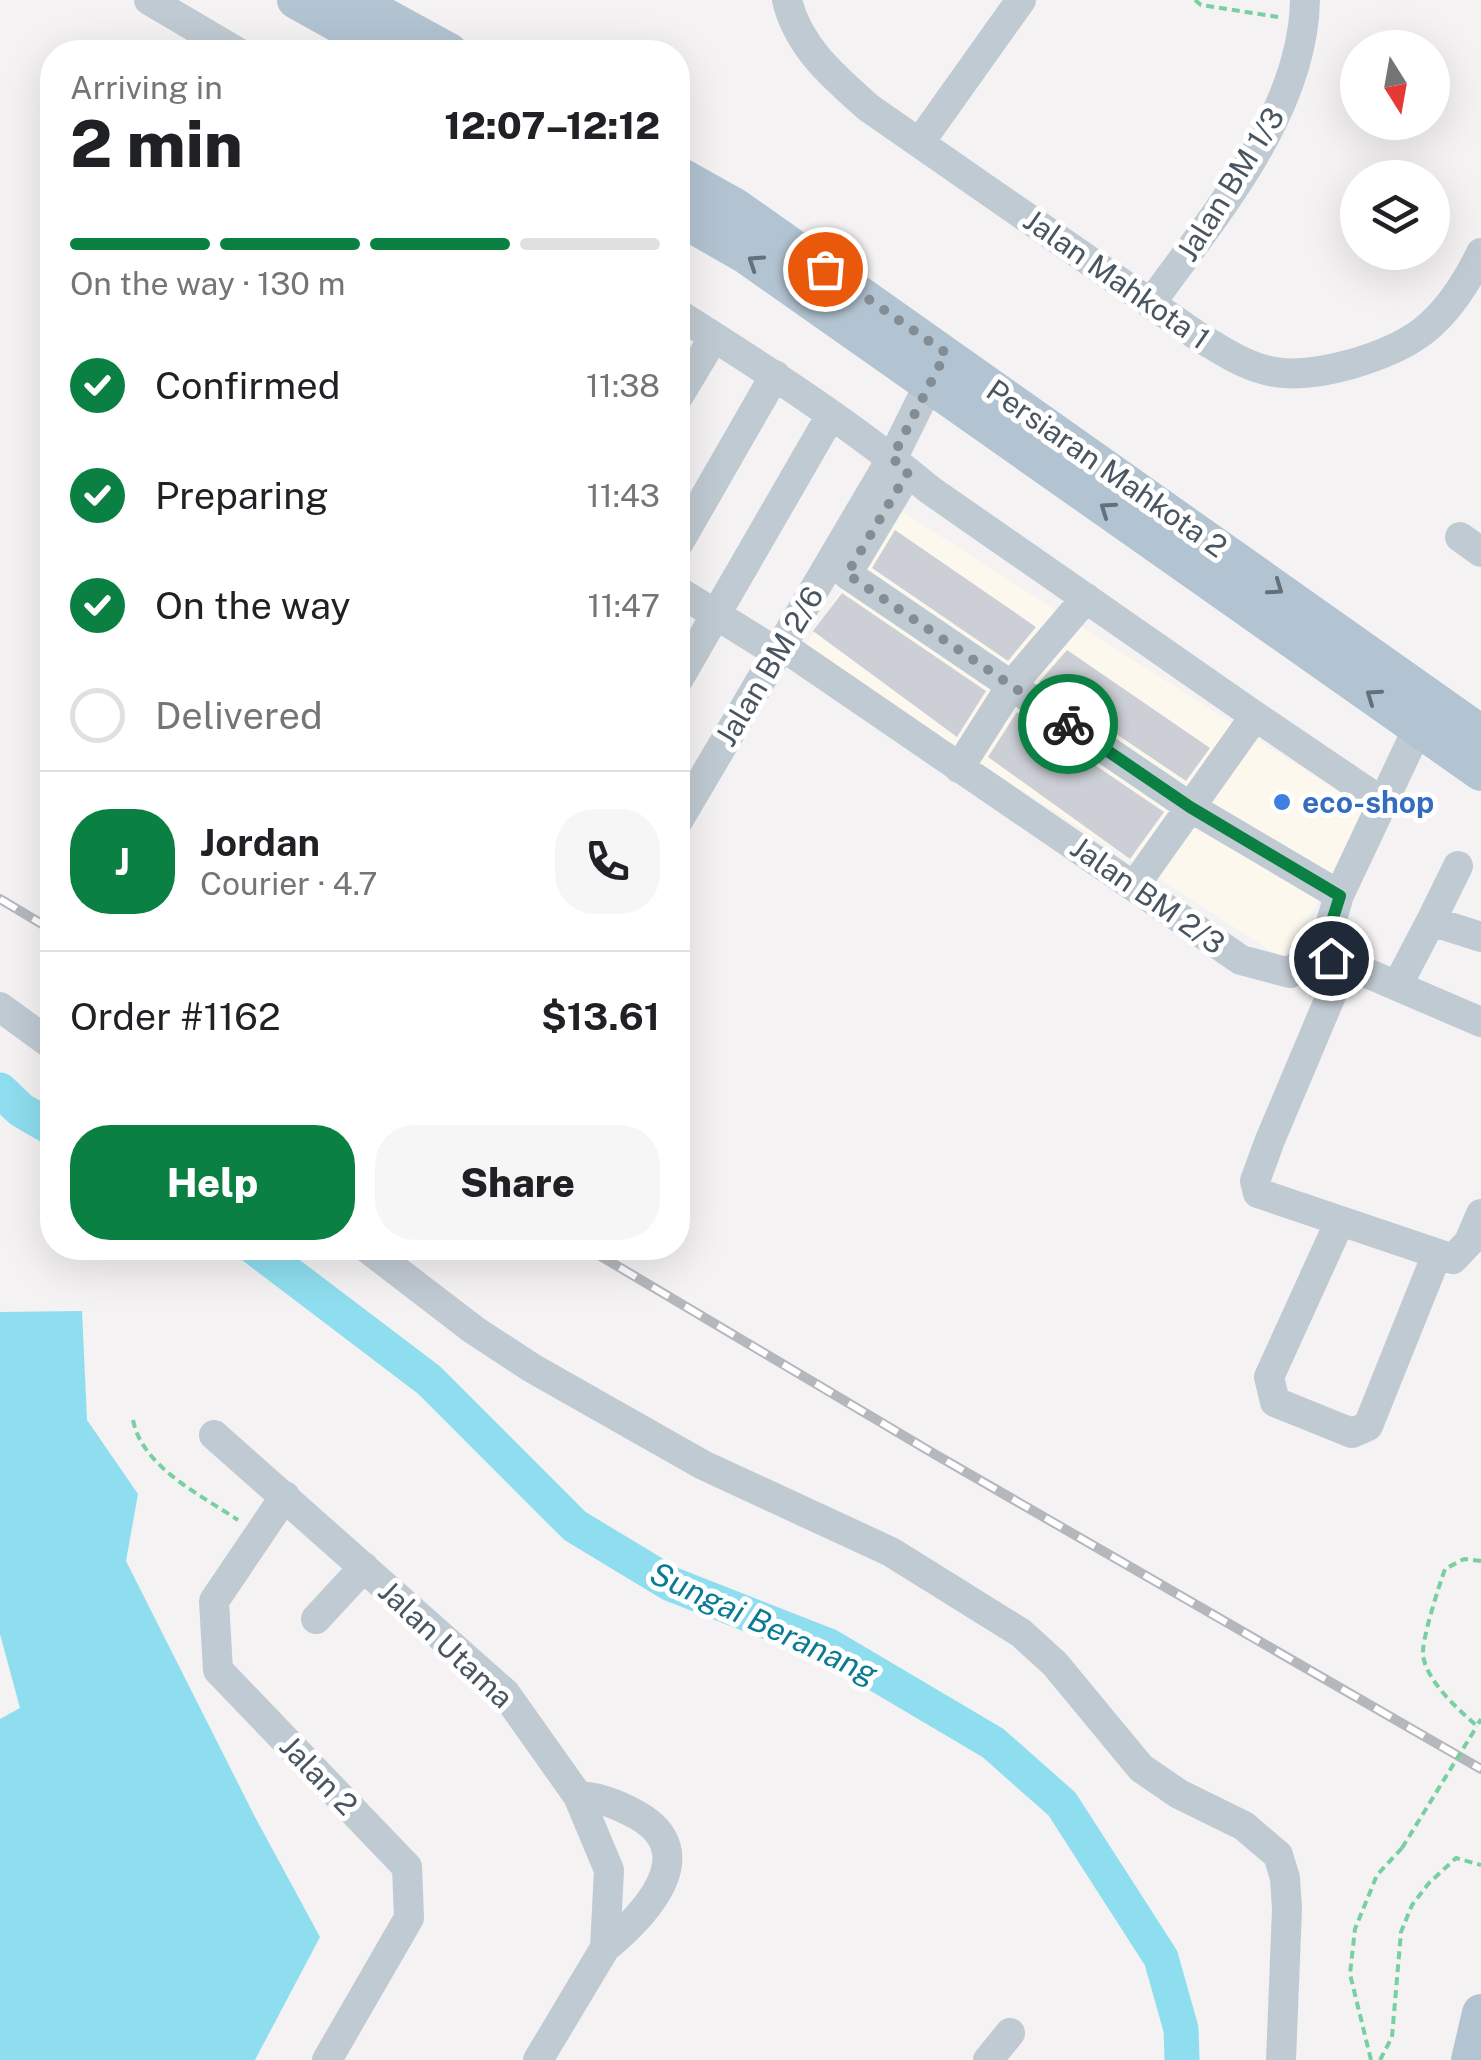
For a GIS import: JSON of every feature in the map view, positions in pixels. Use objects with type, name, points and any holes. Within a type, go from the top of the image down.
[{"type":"main road","points":[[296,0],[368,40]]},
{"type":"main road","points":[[354,0],[427,40]]},
{"type":"main road","name":"Persiaran Mahkota 2","points":[[690,182],[735,206],[936,368],[1481,772]]},
{"type":"main road","name":"Persiaran Mahkota 2","points":[[690,223],[936,368],[1481,734]]},
{"type":"main road","points":[[1470,2060],[1481,2012]]},
{"type":"street","points":[[148,0],[216,40]]},
{"type":"street","name":"Jalan Mahkota 1","points":[[786,0],[806,44],[831,74],[870,108],[1238,360],[1275,372],[1315,373],[1354,364],[1421,333],[1474,285],[1481,252]]},
{"type":"street","points":[[920,142],[1021,0]]},
{"type":"street","name":"Jalan BM 1/3","points":[[1151,303],[1272,123],[1297,64],[1305,11]]},
{"type":"street","points":[[690,322],[775,375],[1086,598],[1385,804]]},
{"type":"street","points":[[690,378],[714,338]]},
{"type":"street","name":"Jalan BM 2/6","points":[[690,802],[900,465],[936,368]]},
{"type":"street","points":[[690,523],[775,375]]},
{"type":"street","points":[[690,659],[831,415]]},
{"type":"street","points":[[785,651],[847,574],[900,465]]},
{"type":"street","points":[[847,574],[1190,807],[1340,896]]},
{"type":"street","name":"Jalan BM 2/3","points":[[690,598],[785,651],[1241,960],[1290,973],[1325,943]]},
{"type":"street","points":[[959,768],[1012,686],[1086,598]]},
{"type":"street","points":[[1136,886],[1255,716]]},
{"type":"street","points":[[1418,728],[1340,896],[1325,943],[1331,958],[1397,986],[1474,1010]]},
{"type":"street","points":[[1397,986],[1458,866]]},
{"type":"street","points":[[1431,921],[1481,937]]},
{"type":"street","points":[[1351,966],[1336,986],[1254,1180],[1258,1193],[1453,1259],[1468,1242],[1481,1214]]},
{"type":"street","points":[[0,1007],[40,1036]]},
{"type":"street","points":[[1340,1221],[1269,1376],[1275,1402],[1352,1433],[1368,1426],[1438,1254]]},
{"type":"street","points":[[382,1260],[474,1330],[532,1368],[702,1466],[891,1552],[1021,1633],[1055,1664],[1141,1768],[1178,1794],[1244,1826],[1278,1855],[1285,1878],[1287,1909],[1280,2060]]},
{"type":"street","name":"Jalan Utama","points":[[214,1435],[505,1693],[578,1796],[609,1870],[605,1948],[538,2060]]},
{"type":"street","name":"Jalan 2","points":[[285,1496],[214,1601],[218,1670],[407,1867],[409,1918],[327,2060]]},
{"type":"street","points":[[316,1619],[364,1567]]},
{"type":"street","points":[[578,1796],[590,1796],[624,1808],[655,1825],[668,1843],[668,1860],[656,1896],[625,1932],[605,1948]]},
{"type":"street","points":[[988,2060],[1010,2034]]},
{"type":"path","points":[[1195,0],[1201,4],[1305,11]]},
{"type":"path","points":[[133,1420],[136,1435],[162,1468],[259,1534]]},
{"type":"path","points":[[1477,1726],[1444,1696],[1423,1655],[1436,1592],[1445,1570],[1464,1559],[1481,1561]]},
{"type":"path","points":[[1371,2060],[1350,1974],[1356,1930],[1377,1874],[1402,1848],[1481,1719]]},
{"type":"path","points":[[1380,2060],[1392,2037],[1401,1932],[1412,1904],[1456,1858],[1481,1864]]},
{"type":"shaded area","points":[[895,507],[1375,815],[1282,958],[803,649]]},
{"type":"water","points":[[82,1311],[87,1420],[138,1494],[126,1561],[320,1937],[255,2060],[0,2060],[0,1719],[20,1708],[0,1634],[0,1312]]},
{"type":"building","points":[[895,530],[1036,627],[1008,661],[872,568]]},
{"type":"building","points":[[842,593],[986,691],[957,737],[813,631]]},
{"type":"building","points":[[1067,650],[1210,748],[1186,781],[1039,682]]},
{"type":"building","points":[[1017,712],[1164,812],[1130,859],[988,757]]},
{"type":"waterway","name":"Sungai Beranang","points":[[0,1090],[40,1121]]},
{"type":"waterway","name":"Sungai Beranang","points":[[271,1260],[429,1380],[575,1526],[671,1584],[829,1646],[993,1743],[1062,1804],[1161,1958],[1181,2029],[1182,2060]]},
{"type":"railway","points":[[0,899],[40,923]]},
{"type":"railway","points":[[607,1260],[1481,1769]]},
{"type":"way so far","points":[[825,269],[946,353],[927,383],[892,458],[908,472],[847,574],[1068,724]]},
{"type":"place","name":"eco-shop","points":[[1282,802]]},
{"type":"route","points":[[1068,724],[1190,807],[1340,896],[1325,943],[1331,958]]}]
